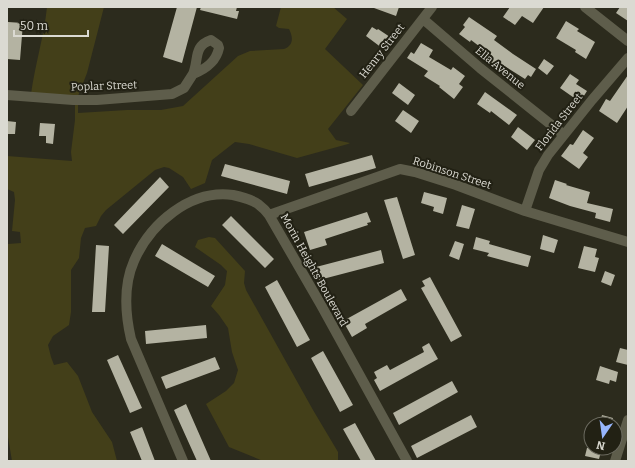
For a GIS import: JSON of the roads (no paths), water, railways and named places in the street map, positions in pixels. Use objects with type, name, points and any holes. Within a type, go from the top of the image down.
[{"type":"street","name":"Henry Street","points":[[351,111],[432,7]]},
{"type":"street","points":[[585,7],[628,40]]},
{"type":"street","name":"Ella Avenue","points":[[422,19],[480,68],[564,135]]},
{"type":"street","name":"Florida Street","points":[[525,211],[539,170],[548,155],[628,58]]},
{"type":"street","name":"Poplar Street","points":[[7,96],[97,100],[172,94],[184,88],[194,74]]},
{"type":"street","name":"Robinson Street","points":[[269,214],[400,169],[415,172],[456,185],[525,211],[628,242]]},
{"type":"street","name":"Morin Heights Boulevard","points":[[182,461],[131,339],[127,318],[126,299],[128,283],[134,262],[144,243],[164,219],[182,206],[200,197],[217,194],[243,197],[259,204],[269,214],[407,461]]},
{"type":"street","points":[[615,461],[628,420]]}]
